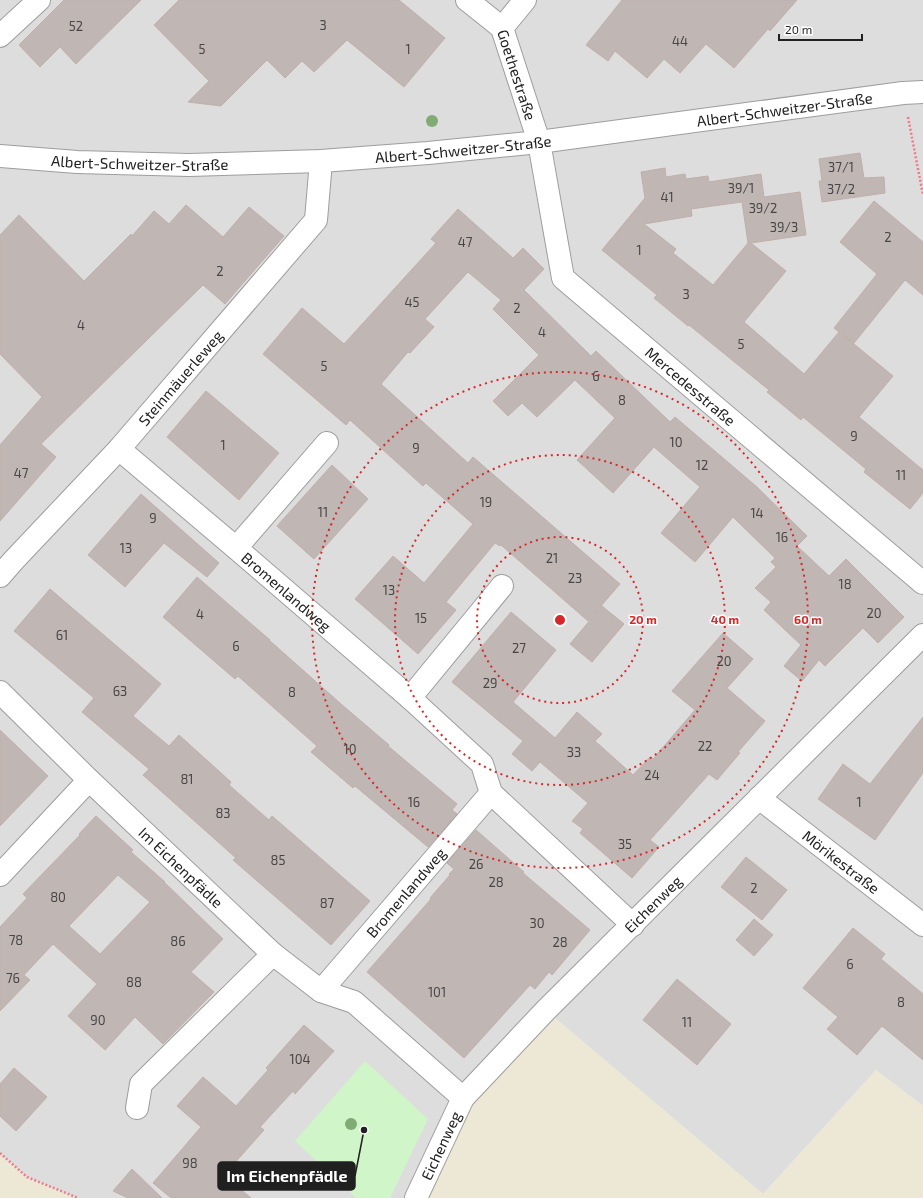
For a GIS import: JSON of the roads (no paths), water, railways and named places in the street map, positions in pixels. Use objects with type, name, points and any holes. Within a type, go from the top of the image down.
[{"type":"street","points":[[0,36],[39,0]]},
{"type":"street","name":"Goethestraße","points":[[467,0],[502,28],[539,142]]},
{"type":"street","points":[[502,28],[525,0]]},
{"type":"street","name":"Albert-Schweitzer-Straße","points":[[0,156],[77,162],[190,165],[321,161],[428,153],[539,142],[913,92]]},
{"type":"street","name":"Mercedesstraße","points":[[539,142],[563,278],[923,583]]},
{"type":"street","name":"Steinmäuerleweg","points":[[0,576],[119,449],[316,220],[321,161]]},
{"type":"street","name":"Bromenlandweg","points":[[236,548],[327,443]]},
{"type":"street","name":"Bromenlandweg","points":[[119,449],[410,698],[482,764],[491,793],[633,925]]},
{"type":"street","points":[[410,698],[502,586]]},
{"type":"street","name":"Eichenweg","points":[[416,1198],[463,1098],[546,1010],[923,635]]},
{"type":"street","name":"Im Eichenpfädle","points":[[0,692],[89,780],[273,954],[321,991],[354,1002],[463,1098]]},
{"type":"street","points":[[0,876],[89,780]]},
{"type":"street","name":"Bromenlandweg","points":[[321,991],[491,793]]},
{"type":"street","name":"Mörikestraße","points":[[759,798],[923,925]]},
{"type":"street","points":[[137,1108],[142,1084],[273,954]]},
{"type":"place","name":"Im Eichenpfädle","points":[[364,1130]]}]
